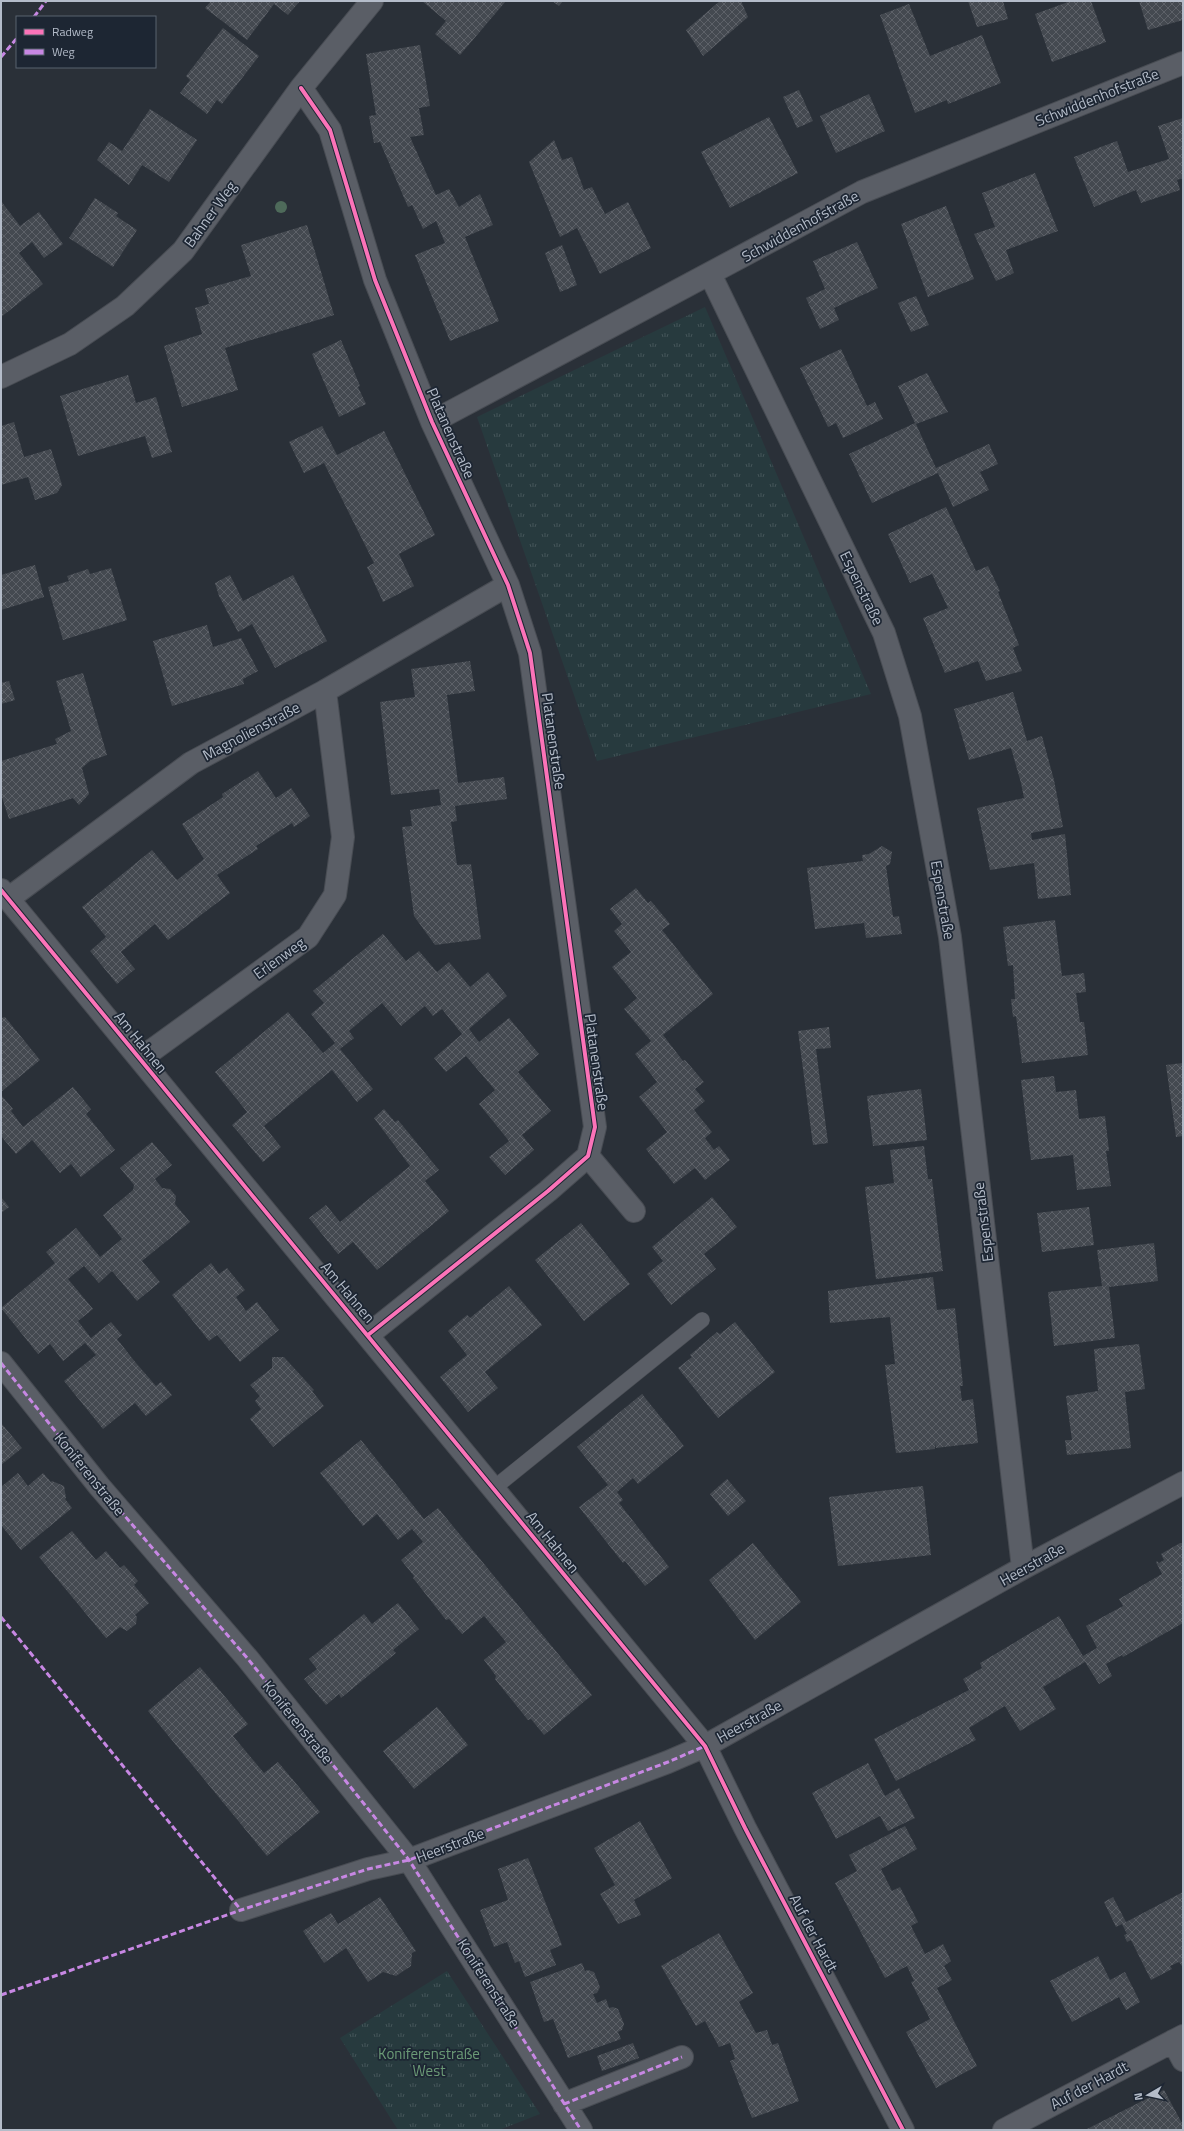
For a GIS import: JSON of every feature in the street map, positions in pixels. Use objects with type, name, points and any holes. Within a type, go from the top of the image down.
[{"type":"street","name":"Bahner Weg","points":[[1,377],[70,344],[125,306],[183,251],[302,88],[372,1]]},
{"type":"street","name":"Schwiddenhofstraße","points":[[432,422],[862,192],[1183,63]]},
{"type":"street","name":"Platanenstraße","points":[[302,88],[330,130],[375,280],[432,422],[508,585],[530,653],[595,1127],[588,1156]]},
{"type":"street","name":"Espenstraße","points":[[710,274],[884,633],[910,716],[950,937],[1023,1568]]},
{"type":"street","name":"Magnolienstraße","points":[[4,895],[192,763],[325,691],[508,585]]},
{"type":"street","name":"Erlenweg","points":[[140,1059],[308,937],[335,895],[343,837],[325,691]]},
{"type":"street","name":"Am Hahnen","points":[[4,895],[368,1335],[705,1746]]},
{"type":"street","points":[[368,1335],[548,1191],[588,1156],[634,1211]]},
{"type":"street","name":"Koniferenstraße","points":[[1,1363],[98,1486],[248,1660],[409,1860],[515,2023],[581,2130]]},
{"type":"street","name":"Heerstraße","points":[[241,1910],[368,1869],[409,1860],[668,1762],[705,1746],[1023,1568],[1183,1483]]},
{"type":"street","name":"Auf der Hardt","points":[[705,1746],[745,1828],[904,2130]]},
{"type":"street","name":"Auf der Hardt","points":[[1004,2130],[1178,2038],[1183,2060]]},
{"type":"street","points":[[564,2104],[682,2057]]},
{"type":"lane","points":[[494,1488],[702,1320]]},
{"type":"green space","points":[[705,307],[871,694],[597,761],[477,417]]},
{"type":"green space","name":"Koniferenstraße West","points":[[447,1971],[540,2114],[499,2130],[398,2130],[340,2038]]},
{"type":"building","points":[[211,1],[300,1],[288,15],[274,4],[247,40],[205,8]]},
{"type":"building","points":[[422,1],[506,1],[460,55],[435,34],[446,21]]},
{"type":"building","points":[[552,1],[563,1],[559,6]]},
{"type":"building","points":[[720,1],[741,1],[748,17],[703,56],[686,30]]},
{"type":"building","points":[[968,1],[1003,1],[1008,19],[977,27]]},
{"type":"building","points":[[1071,1],[1091,1],[1106,42],[1052,62],[1035,14]]},
{"type":"building","points":[[1139,1],[1183,1],[1183,20],[1148,30]]},
{"type":"building","points":[[909,4],[930,56],[982,35],[1001,83],[948,104],[947,100],[915,113],[880,15]]},
{"type":"building","points":[[223,28],[259,56],[222,104],[217,100],[207,114],[180,93],[190,80],[186,76]]},
{"type":"building","points":[[420,45],[430,106],[419,108],[424,135],[410,137],[436,195],[449,189],[459,207],[480,194],[493,225],[465,237],[499,321],[450,341],[415,255],[445,243],[436,221],[423,229],[412,205],[408,207],[380,142],[374,143],[369,116],[376,115],[366,54]]},
{"type":"building","points":[[799,90],[813,121],[797,128],[783,97]]},
{"type":"building","points":[[869,94],[885,131],[836,153],[820,116]]},
{"type":"building","points":[[150,109],[197,140],[169,182],[142,165],[129,185],[97,160],[109,142],[122,151]]},
{"type":"building","points":[[769,117],[798,173],[730,208],[701,152]]},
{"type":"building","points":[[1183,118],[1183,178],[1177,180],[1180,190],[1141,203],[1136,190],[1094,207],[1074,157],[1117,141],[1128,172],[1169,159],[1158,126]]},
{"type":"building","points":[[554,140],[562,160],[572,157],[584,190],[592,187],[605,214],[628,202],[651,248],[600,274],[577,228],[560,237],[529,162]]},
{"type":"building","points":[[1035,173],[1058,231],[1006,250],[1014,273],[996,281],[974,234],[995,227],[982,193]]},
{"type":"building","points":[[95,198],[118,213],[116,216],[137,230],[113,267],[69,238]]},
{"type":"building","points":[[1,201],[20,226],[39,212],[63,244],[44,258],[32,242],[19,253],[43,284],[1,317]]},
{"type":"building","points":[[946,206],[974,279],[928,297],[901,224]]},
{"type":"building","points":[[307,225],[334,315],[225,348],[238,390],[182,407],[164,346],[202,334],[195,308],[209,304],[205,289],[251,276],[241,245]]},
{"type":"building","points":[[857,242],[878,288],[834,308],[839,320],[820,329],[806,298],[825,289],[813,261]]},
{"type":"building","points":[[562,245],[577,285],[560,292],[545,253]]},
{"type":"building","points":[[916,296],[929,325],[911,332],[898,303]]},
{"type":"building","points":[[341,340],[360,386],[358,387],[366,404],[339,417],[312,354]]},
{"type":"building","points":[[841,349],[867,406],[875,402],[883,419],[843,438],[836,423],[828,427],[800,368]]},
{"type":"building","points":[[927,373],[948,412],[916,424],[936,468],[989,444],[998,464],[980,472],[989,490],[953,507],[938,473],[872,503],[849,454],[915,423],[898,386]]},
{"type":"building","points":[[128,375],[136,403],[156,397],[172,452],[152,458],[145,436],[78,456],[60,396]]},
{"type":"building","points":[[14,422],[24,457],[51,449],[62,485],[57,493],[35,500],[28,477],[1,485],[1,426]]},
{"type":"building","points":[[322,426],[337,455],[384,431],[435,535],[399,554],[414,586],[383,602],[367,567],[374,563],[324,463],[304,473],[289,442]]},
{"type":"building","points":[[946,507],[976,571],[988,566],[1000,591],[998,592],[1019,645],[1013,648],[1022,671],[986,681],[978,661],[945,673],[923,618],[948,608],[932,574],[910,583],[888,534]]},
{"type":"building","points":[[35,565],[44,597],[1,610],[1,575]]},
{"type":"building","points":[[111,568],[127,620],[63,640],[48,587],[69,581],[67,576],[88,569],[90,574]]},
{"type":"building","points":[[230,575],[243,601],[293,575],[327,641],[275,668],[252,624],[238,632],[219,596],[215,583]]},
{"type":"building","points":[[207,625],[213,647],[241,638],[258,671],[243,679],[244,684],[172,706],[153,641]]},
{"type":"building","points":[[470,661],[475,691],[447,695],[458,783],[504,777],[507,799],[455,806],[457,821],[451,822],[457,865],[471,864],[481,939],[435,945],[414,916],[402,827],[412,826],[410,810],[441,805],[439,789],[391,795],[380,702],[415,697],[411,669]]},
{"type":"building","points":[[83,673],[107,755],[90,761],[82,768],[89,794],[79,805],[73,798],[9,819],[1,794],[1,761],[57,744],[55,739],[71,731],[56,681]]},
{"type":"building","points":[[9,681],[15,700],[1,704],[1,683]]},
{"type":"building","points":[[1013,692],[1027,741],[1042,736],[1054,780],[1063,827],[1031,833],[1032,840],[1065,834],[1071,895],[1038,899],[1034,863],[990,870],[977,808],[1024,798],[1021,783],[1011,748],[969,760],[954,709]]},
{"type":"building","points":[[258,771],[276,798],[291,788],[310,816],[294,827],[292,823],[256,846],[258,849],[217,875],[230,893],[168,940],[155,924],[121,952],[135,969],[117,984],[90,951],[106,937],[82,907],[152,850],[177,880],[204,859],[182,824],[223,797],[222,794]]},
{"type":"building","points":[[882,846],[892,852],[890,864],[886,866],[893,917],[899,916],[902,934],[866,938],[864,923],[815,929],[807,868],[863,861],[862,855],[869,854]]},
{"type":"building","points":[[636,888],[648,903],[651,901],[670,924],[662,930],[713,994],[663,1035],[683,1061],[685,1060],[704,1082],[695,1089],[705,1101],[694,1110],[712,1132],[705,1138],[714,1150],[719,1146],[730,1160],[705,1180],[695,1168],[674,1184],[646,1149],[667,1132],[639,1097],[657,1082],[635,1054],[651,1041],[624,1009],[637,998],[612,967],[631,952],[614,931],[622,924],[610,909]]},
{"type":"building","points":[[1055,920],[1062,976],[1084,973],[1086,992],[1076,993],[1080,1022],[1084,1022],[1088,1055],[1022,1063],[1016,1016],[1013,1017],[1011,999],[1015,999],[1013,965],[1008,966],[1003,927]]},
{"type":"building","points":[[383,934],[406,961],[419,951],[437,972],[449,962],[470,987],[488,972],[507,996],[469,1029],[479,1042],[509,1018],[539,1054],[518,1072],[551,1111],[522,1135],[534,1150],[505,1175],[489,1157],[509,1141],[479,1104],[495,1090],[466,1056],[446,1072],[434,1058],[462,1034],[442,1009],[433,1016],[425,1006],[401,1026],[382,1003],[349,1031],[354,1038],[340,1049],[373,1089],[357,1102],[332,1070],[264,1126],[281,1147],[263,1162],[232,1125],[247,1112],[215,1072],[288,1012],[323,1053],[335,1043],[311,1014],[324,1003],[313,991]]},
{"type":"building","points":[[5,1017],[40,1060],[1,1092],[1,1018]]},
{"type":"building","points":[[829,1027],[831,1048],[816,1049],[828,1143],[813,1145],[798,1031]]},
{"type":"building","points":[[1183,1063],[1183,1136],[1176,1137],[1166,1065]]},
{"type":"building","points":[[1054,1076],[1056,1092],[1076,1090],[1079,1119],[1105,1116],[1109,1151],[1106,1151],[1111,1186],[1077,1190],[1073,1155],[1031,1160],[1021,1080]]},
{"type":"building","points":[[73,1087],[91,1109],[86,1114],[115,1150],[81,1177],[71,1164],[60,1173],[32,1140],[16,1154],[1,1136],[1,1095],[13,1109],[11,1111],[23,1127]]},
{"type":"building","points":[[921,1089],[927,1140],[873,1146],[867,1096]]},
{"type":"building","points":[[384,1109],[395,1122],[398,1120],[439,1170],[425,1181],[449,1211],[377,1270],[353,1242],[338,1254],[309,1218],[326,1205],[340,1222],[410,1166],[374,1118]]},
{"type":"building","points":[[152,1142],[172,1165],[155,1179],[162,1188],[170,1189],[176,1196],[175,1204],[190,1222],[142,1261],[160,1282],[137,1301],[112,1271],[99,1283],[84,1266],[68,1279],[93,1309],[78,1321],[91,1338],[111,1322],[122,1335],[117,1339],[136,1363],[156,1386],[161,1382],[172,1395],[146,1416],[135,1403],[103,1429],[64,1381],[96,1355],[85,1343],[63,1361],[50,1344],[38,1354],[1,1308],[55,1263],[46,1252],[76,1228],[100,1257],[122,1239],[103,1215],[133,1190],[134,1185],[120,1168]]},
{"type":"building","points":[[924,1146],[928,1179],[932,1179],[943,1271],[876,1279],[865,1187],[894,1183],[890,1150]]},
{"type":"building","points":[[1,1197],[9,1207],[1,1213]]},
{"type":"building","points":[[712,1197],[737,1227],[704,1254],[716,1269],[671,1305],[647,1274],[663,1261],[652,1247]]},
{"type":"building","points":[[1089,1207],[1094,1245],[1042,1252],[1037,1213]]},
{"type":"building","points":[[581,1223],[630,1284],[584,1321],[535,1260]]},
{"type":"building","points":[[1154,1243],[1158,1281],[1109,1287],[1115,1338],[1054,1346],[1048,1292],[1102,1286],[1097,1250]]},
{"type":"building","points":[[211,1263],[219,1274],[227,1268],[245,1290],[236,1297],[246,1311],[257,1302],[279,1330],[240,1362],[217,1335],[209,1341],[172,1295]]},
{"type":"building","points":[[933,1277],[937,1310],[955,1308],[963,1386],[960,1386],[962,1401],[973,1399],[978,1443],[936,1448],[935,1443],[935,1449],[896,1453],[885,1365],[895,1364],[890,1317],[830,1323],[828,1291]]},
{"type":"building","points":[[509,1286],[542,1325],[485,1372],[498,1388],[468,1412],[440,1377],[467,1355],[448,1331],[467,1315],[470,1318]]},
{"type":"building","points":[[735,1322],[775,1372],[718,1418],[678,1368],[692,1357],[690,1355],[717,1332],[720,1334]]},
{"type":"building","points":[[1139,1344],[1145,1389],[1125,1392],[1131,1448],[1067,1455],[1065,1440],[1072,1440],[1066,1396],[1098,1391],[1094,1349]]},
{"type":"building","points":[[272,1357],[284,1357],[314,1390],[312,1391],[324,1406],[273,1447],[250,1419],[261,1409],[255,1401],[260,1396],[250,1385],[272,1368]]},
{"type":"building","points":[[642,1394],[684,1446],[638,1484],[633,1478],[617,1492],[623,1500],[619,1503],[669,1567],[645,1586],[625,1561],[623,1563],[579,1507],[608,1485],[577,1447]]},
{"type":"building","points":[[1,1423],[22,1448],[1,1465]]},
{"type":"building","points":[[361,1440],[424,1519],[438,1508],[592,1695],[544,1735],[531,1719],[528,1720],[495,1679],[496,1676],[484,1660],[506,1642],[484,1616],[462,1634],[449,1619],[446,1620],[401,1560],[423,1542],[412,1529],[398,1540],[377,1514],[363,1526],[320,1473]]},
{"type":"building","points":[[18,1473],[28,1486],[43,1473],[51,1482],[52,1481],[64,1486],[65,1499],[72,1508],[21,1550],[1,1525],[1,1487]]},
{"type":"building","points":[[727,1479],[746,1501],[728,1516],[710,1494]]},
{"type":"building","points":[[923,1486],[931,1555],[838,1566],[829,1497]]},
{"type":"building","points":[[72,1531],[96,1560],[106,1551],[120,1568],[124,1565],[138,1581],[134,1585],[149,1603],[135,1615],[137,1617],[136,1624],[127,1631],[120,1627],[106,1638],[39,1557]]},
{"type":"building","points":[[753,1543],[801,1602],[755,1640],[709,1580]]},
{"type":"building","points":[[1180,1543],[1183,1543],[1183,1623],[1123,1657],[1122,1655],[1106,1664],[1112,1676],[1099,1684],[1085,1662],[1043,1687],[1056,1709],[1020,1731],[1005,1706],[969,1728],[976,1740],[896,1781],[874,1739],[969,1690],[963,1679],[982,1668],[980,1663],[1059,1616],[1083,1656],[1097,1648],[1086,1626],[1123,1606],[1119,1599],[1162,1574],[1156,1562],[1157,1561],[1159,1563],[1164,1560],[1161,1554]]},
{"type":"building","points":[[398,1603],[419,1629],[393,1650],[396,1653],[341,1698],[339,1694],[326,1705],[304,1679],[317,1669],[309,1659],[364,1614],[372,1624]]},
{"type":"building","points":[[200,1667],[248,1724],[233,1736],[264,1773],[278,1762],[320,1812],[267,1856],[148,1711]]},
{"type":"building","points":[[437,1707],[468,1745],[414,1789],[383,1751]]},
{"type":"building","points":[[868,1763],[885,1796],[899,1788],[915,1818],[888,1831],[880,1816],[836,1839],[812,1793]]},
{"type":"building","points":[[640,1821],[672,1878],[634,1900],[641,1915],[618,1924],[600,1894],[615,1885],[594,1848]]},
{"type":"building","points":[[905,1826],[917,1849],[881,1869],[892,1891],[900,1887],[918,1922],[911,1926],[925,1954],[943,1944],[951,1961],[944,1966],[952,1980],[937,1988],[977,2066],[936,2088],[906,2032],[930,2019],[911,1982],[914,1981],[907,1966],[885,1978],[835,1883],[857,1871],[849,1855]]},
{"type":"building","points":[[528,1858],[562,1945],[550,1950],[556,1965],[525,1977],[519,1961],[515,1963],[507,1942],[494,1947],[480,1910],[508,1900],[498,1869]]},
{"type":"building","points":[[1183,1892],[1183,1967],[1179,1962],[1170,1966],[1172,1969],[1151,1980],[1131,1940],[1127,1942],[1124,1935],[1127,1934],[1122,1924],[1116,1927],[1104,1902],[1113,1897],[1126,1922]]},
{"type":"building","points":[[380,1897],[416,1951],[412,1953],[411,1966],[396,1976],[383,1972],[368,1982],[346,1948],[324,1963],[303,1931],[331,1913],[338,1924]]},
{"type":"building","points":[[719,1933],[753,1993],[739,2002],[756,2033],[767,2030],[772,2045],[778,2043],[799,2101],[752,2118],[730,2061],[735,2059],[730,2043],[719,2047],[705,2021],[696,2026],[661,1966]]},
{"type":"building","points":[[1098,1956],[1110,1980],[1125,1972],[1140,2002],[1126,2010],[1119,1997],[1072,2022],[1050,1981]]},
{"type":"building","points":[[582,1963],[585,1971],[588,1970],[594,1972],[600,1987],[597,1993],[593,1994],[597,2003],[606,1999],[609,2008],[613,2007],[618,2009],[624,2024],[622,2030],[618,2032],[621,2039],[568,2058],[553,2019],[544,2022],[530,1982]]},
{"type":"building","points":[[633,2043],[639,2058],[602,2071],[597,2056]]},
{"type":"building","points":[[1164,2090],[1183,2125],[1183,2130],[1085,2130]]},
{"type":"marked path","points":[[35,16],[46,1]]},
{"type":"marked path","points":[[1,57],[16,39]]},
{"type":"marked path","points":[[1,1363],[99,1486],[248,1659],[409,1860],[581,2130]]},
{"type":"marked path","points":[[1,1617],[241,1910]]},
{"type":"marked path","points":[[1,1995],[241,1910],[368,1869],[409,1860],[668,1762],[705,1746]]},
{"type":"marked path","points":[[564,2104],[682,2057]]},
{"type":"cycle path","points":[[301,88],[330,130],[375,280],[432,422],[508,585],[530,653],[595,1127],[588,1156],[548,1191],[368,1335]]},
{"type":"cycle path","points":[[1,890],[705,1746],[745,1828],[903,2130]]}]
